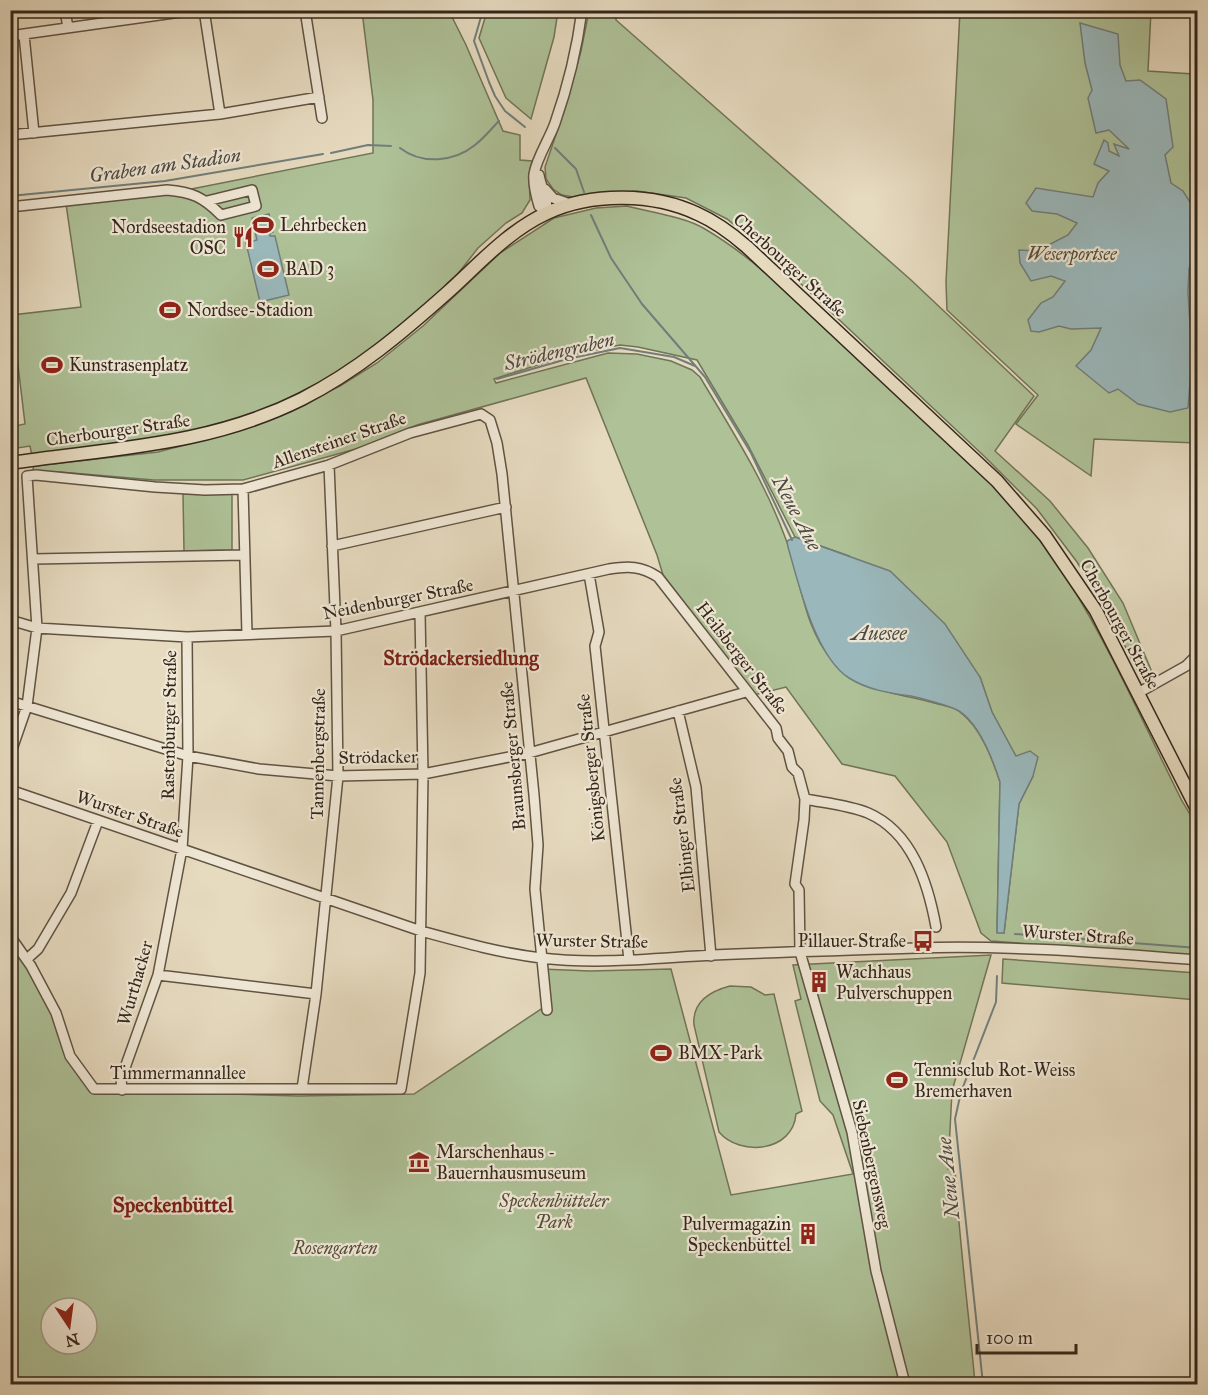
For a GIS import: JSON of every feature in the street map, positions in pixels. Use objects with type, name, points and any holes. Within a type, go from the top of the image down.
[{"type":"main road","name":"Cherbourger Straße","points":[[10,463],[176,441],[245,422],[300,400],[350,372],[395,339],[489,254],[523,227],[548,213],[576,204],[611,199],[641,199],[685,208],[711,220],[747,247],[981,465],[1029,516],[1070,570],[1090,602],[1197,811]]},
{"type":"street","points":[[65,10],[68,28]]},
{"type":"street","points":[[10,36],[151,14],[195,10]]},
{"type":"street","points":[[204,10],[220,114]]},
{"type":"street","points":[[305,10],[322,118]]},
{"type":"street","points":[[548,213],[539,206],[534,177],[537,164],[564,98],[582,10]]},
{"type":"street","points":[[24,34],[34,133]]},
{"type":"street","points":[[10,135],[220,114],[319,97]]},
{"type":"street","points":[[542,156],[539,177],[548,205],[548,213]]},
{"type":"street","points":[[539,177],[546,191],[553,198],[563,203],[576,204]]},
{"type":"street","points":[[523,227],[534,214],[535,188]]},
{"type":"street","points":[[10,207],[166,190],[181,191],[207,201],[221,215],[256,206],[252,190],[207,201]]},
{"type":"street","name":"Allensteiner Straße","points":[[33,559],[27,476],[154,487],[205,490],[243,489],[328,465],[410,433],[481,414]]},
{"type":"street","name":"Braunsberger Straße","points":[[481,414],[490,420],[497,443],[506,507],[538,845],[535,890],[543,958]]},
{"type":"street","name":"Tannenbergstraße","points":[[302,1089],[327,898],[338,776],[336,631],[328,465]]},
{"type":"street","points":[[243,489],[247,634]]},
{"type":"street","points":[[332,546],[506,507]]},
{"type":"street","points":[[10,755],[27,706],[37,628],[33,559],[245,555]]},
{"type":"street","name":"Neidenburger Straße","points":[[10,620],[37,628],[187,637],[336,631],[589,574],[632,566],[646,569]]},
{"type":"street","name":"Heilsberger Straße","points":[[646,569],[658,577],[776,728],[778,738],[788,751],[792,767],[798,773],[805,799],[795,884],[799,890],[800,952]]},
{"type":"street","name":"Königsberger Straße","points":[[589,574],[599,632],[595,646],[629,960]]},
{"type":"street","points":[[420,612],[423,774],[421,931]]},
{"type":"street","name":"Rastenburger Straße","points":[[182,849],[188,756],[187,637]]},
{"type":"street","points":[[1138,693],[1186,666],[1197,654]]},
{"type":"street","name":"Strödacker","points":[[10,701],[188,756],[259,769],[338,776],[423,774],[530,753],[746,692]]},
{"type":"street","name":"Elbinger Straße","points":[[678,711],[696,787],[711,956]]},
{"type":"street","name":"Wurster Straße","points":[[10,790],[421,931],[477,946],[543,958],[629,960],[928,947],[1018,947],[1197,960]]},
{"type":"street","points":[[805,799],[856,809],[881,820],[893,829],[903,840],[917,864],[931,901],[936,927]]},
{"type":"street","points":[[27,959],[38,949],[70,892],[98,821]]},
{"type":"street","name":"Wurthacker","points":[[122,1089],[122,1079],[158,975],[182,849]]},
{"type":"street","name":"Timmermannallee","points":[[10,936],[27,959],[56,1013],[70,1056],[94,1089],[401,1089],[420,973],[421,931]]},
{"type":"street","name":"Siebenbergensweg","points":[[800,952],[852,1132],[876,1271],[905,1384]]},
{"type":"street","points":[[543,958],[547,1010]]},
{"type":"street","points":[[158,975],[315,994]]},
{"type":"green space","points":[[362,11],[449,11],[503,131],[520,135],[520,160],[532,161],[529,175],[530,200],[522,213],[506,223],[478,248],[457,275],[396,332],[336,374],[277,404],[239,419],[179,435],[32,456],[30,446],[11,449],[10,427],[25,424],[12,315],[81,307],[66,204],[166,194],[373,153],[373,100]]},
{"type":"green space","points":[[487,11],[558,11],[554,37],[531,119],[506,98],[479,38]]},
{"type":"green space","points":[[589,11],[616,11],[616,20],[911,280],[1034,396],[995,451],[1050,501],[1088,548],[1123,603],[1154,677],[1138,671],[1108,613],[1077,562],[1037,509],[765,250],[727,219],[686,198],[637,191],[573,197],[562,195],[553,189],[546,179],[545,167],[565,108],[581,51]]},
{"type":"green space","name":"Weserportsee","points":[[960,11],[1151,11],[1148,71],[1193,74],[1190,170],[1198,171],[1197,443],[1094,439],[1091,476],[1016,424],[1038,395],[947,310],[946,282]]},
{"type":"green space","points":[[627,206],[688,221],[705,229],[745,256],[968,460],[1021,517],[1046,548],[1068,580],[1114,662],[1182,801],[1197,826],[1197,957],[991,941],[981,933],[947,842],[895,776],[842,764],[786,687],[754,695],[663,575],[586,378],[417,425],[374,444],[243,480],[154,480],[60,472],[32,472],[34,466],[158,452],[237,431],[273,418],[340,386],[377,363],[423,326],[500,253],[554,218],[596,208]],"holes":[[[620,345],[697,360],[748,445],[795,537],[849,556],[980,677],[992,712],[1016,757],[1033,776],[1019,804],[1004,933],[997,932],[1000,782],[985,744],[974,726],[958,710],[868,686],[844,672],[832,660],[822,647],[809,617],[777,516],[746,455],[700,377],[692,370],[671,361],[637,354],[608,353],[496,383],[494,379],[566,356]]]},
{"type":"green space","points":[[183,494],[232,494],[232,550],[184,551]]},
{"type":"green space","name":"Speckenbütteler Park","points":[[11,938],[55,1013],[69,1056],[93,1089],[104,1090],[298,1096],[414,1094],[544,1007],[541,969],[590,971],[671,969],[731,1195],[853,1174],[833,1115],[820,1101],[795,1001],[801,999],[793,965],[991,955],[952,1091],[948,1169],[955,1169],[975,1384],[11,1384]]},
{"type":"green space","points":[[1003,959],[1197,973],[1197,1000],[1002,983]]},
{"type":"green space","points":[[730,986],[751,987],[765,995],[774,994],[802,1111],[796,1114],[793,1127],[786,1136],[764,1147],[739,1145],[728,1140],[719,1132],[694,1025],[696,1010],[704,999]]},
{"type":"water","name":"Weserportsee","points":[[1080,23],[1118,34],[1120,65],[1126,81],[1140,80],[1166,99],[1173,147],[1165,155],[1171,183],[1183,191],[1197,213],[1197,248],[1189,269],[1192,357],[1188,408],[1170,412],[1138,404],[1118,389],[1109,393],[1076,366],[1091,350],[1101,328],[1071,329],[1059,326],[1039,332],[1031,331],[1028,320],[1041,303],[1053,297],[1065,281],[1051,276],[1031,281],[1020,263],[1019,250],[1037,251],[1068,235],[1077,223],[1057,214],[1032,211],[1026,203],[1036,188],[1093,197],[1098,183],[1109,171],[1094,164],[1104,140],[1108,143],[1109,151],[1119,156],[1114,144],[1129,149],[1109,130],[1096,133],[1088,98],[1092,90],[1085,63]]},
{"type":"water","name":"BAD 3","points":[[269,214],[273,232],[270,236],[275,236],[289,295],[260,302],[246,243],[257,240],[252,218]]},
{"type":"water","name":"Auesee","points":[[795,537],[890,571],[945,624],[980,677],[992,712],[1016,756],[1030,751],[1038,757],[1033,776],[1019,804],[1004,933],[997,933],[1000,782],[979,733],[966,717],[955,709],[921,698],[871,688],[849,678],[837,668],[818,637],[803,599],[787,541]]},
{"type":"waterway","name":"Neue Aue","points":[[483,10],[474,41],[495,96],[505,111],[525,127]]},
{"type":"waterway","name":"Graben am Stadion","points":[[400,148],[418,157],[448,158],[467,151],[499,121]]},
{"type":"waterway","name":"Graben am Stadion","points":[[331,153],[368,145],[391,146]]},
{"type":"waterway","name":"Neue Aue","points":[[555,148],[576,169],[584,192]]},
{"type":"waterway","name":"Graben am Stadion","points":[[10,196],[165,181],[323,154]]},
{"type":"waterway","name":"Neue Aue","points":[[591,215],[611,258],[642,304],[705,377],[751,453],[792,540]]},
{"type":"waterway","name":"Strödengraben","points":[[497,379],[567,359],[620,348],[674,357],[695,366]]},
{"type":"waterway","points":[[1015,934],[1198,948]]},
{"type":"waterway","name":"Neue Aue","points":[[983,1384],[955,1119],[961,1092],[996,1002],[997,976]]},
{"type":"place","name":"Lehrbecken","points":[[263,225]]},
{"type":"place","name":"Nordseestadion OSC","points":[[243,237]]},
{"type":"place","name":"BAD 3","points":[[268,269]]},
{"type":"place","name":"Nordsee-Stadion","points":[[170,310]]},
{"type":"place","name":"Kunstrasenplatz","points":[[52,365]]},
{"type":"place","name":"Pillauer Straße","points":[[923,941]]},
{"type":"place","name":"Wachhaus Pulverschuppen","points":[[819,982]]},
{"type":"place","name":"BMX-Park","points":[[661,1053]]},
{"type":"place","name":"Tennisclub Rot-Weiss Bremerhaven","points":[[897,1080]]},
{"type":"place","name":"Marschenhaus - Bauernhausmuseum","points":[[419,1162]]},
{"type":"place","name":"Pulvermagazin Speckenbüttel","points":[[808,1234]]},
{"type":"district","name":"Strödackersiedlung","points":[[461,658]]},
{"type":"district","name":"Speckenbüttel","points":[[173,1205]]},
{"type":"park label","name":"Rosengarten","points":[[335,1248]]}]
